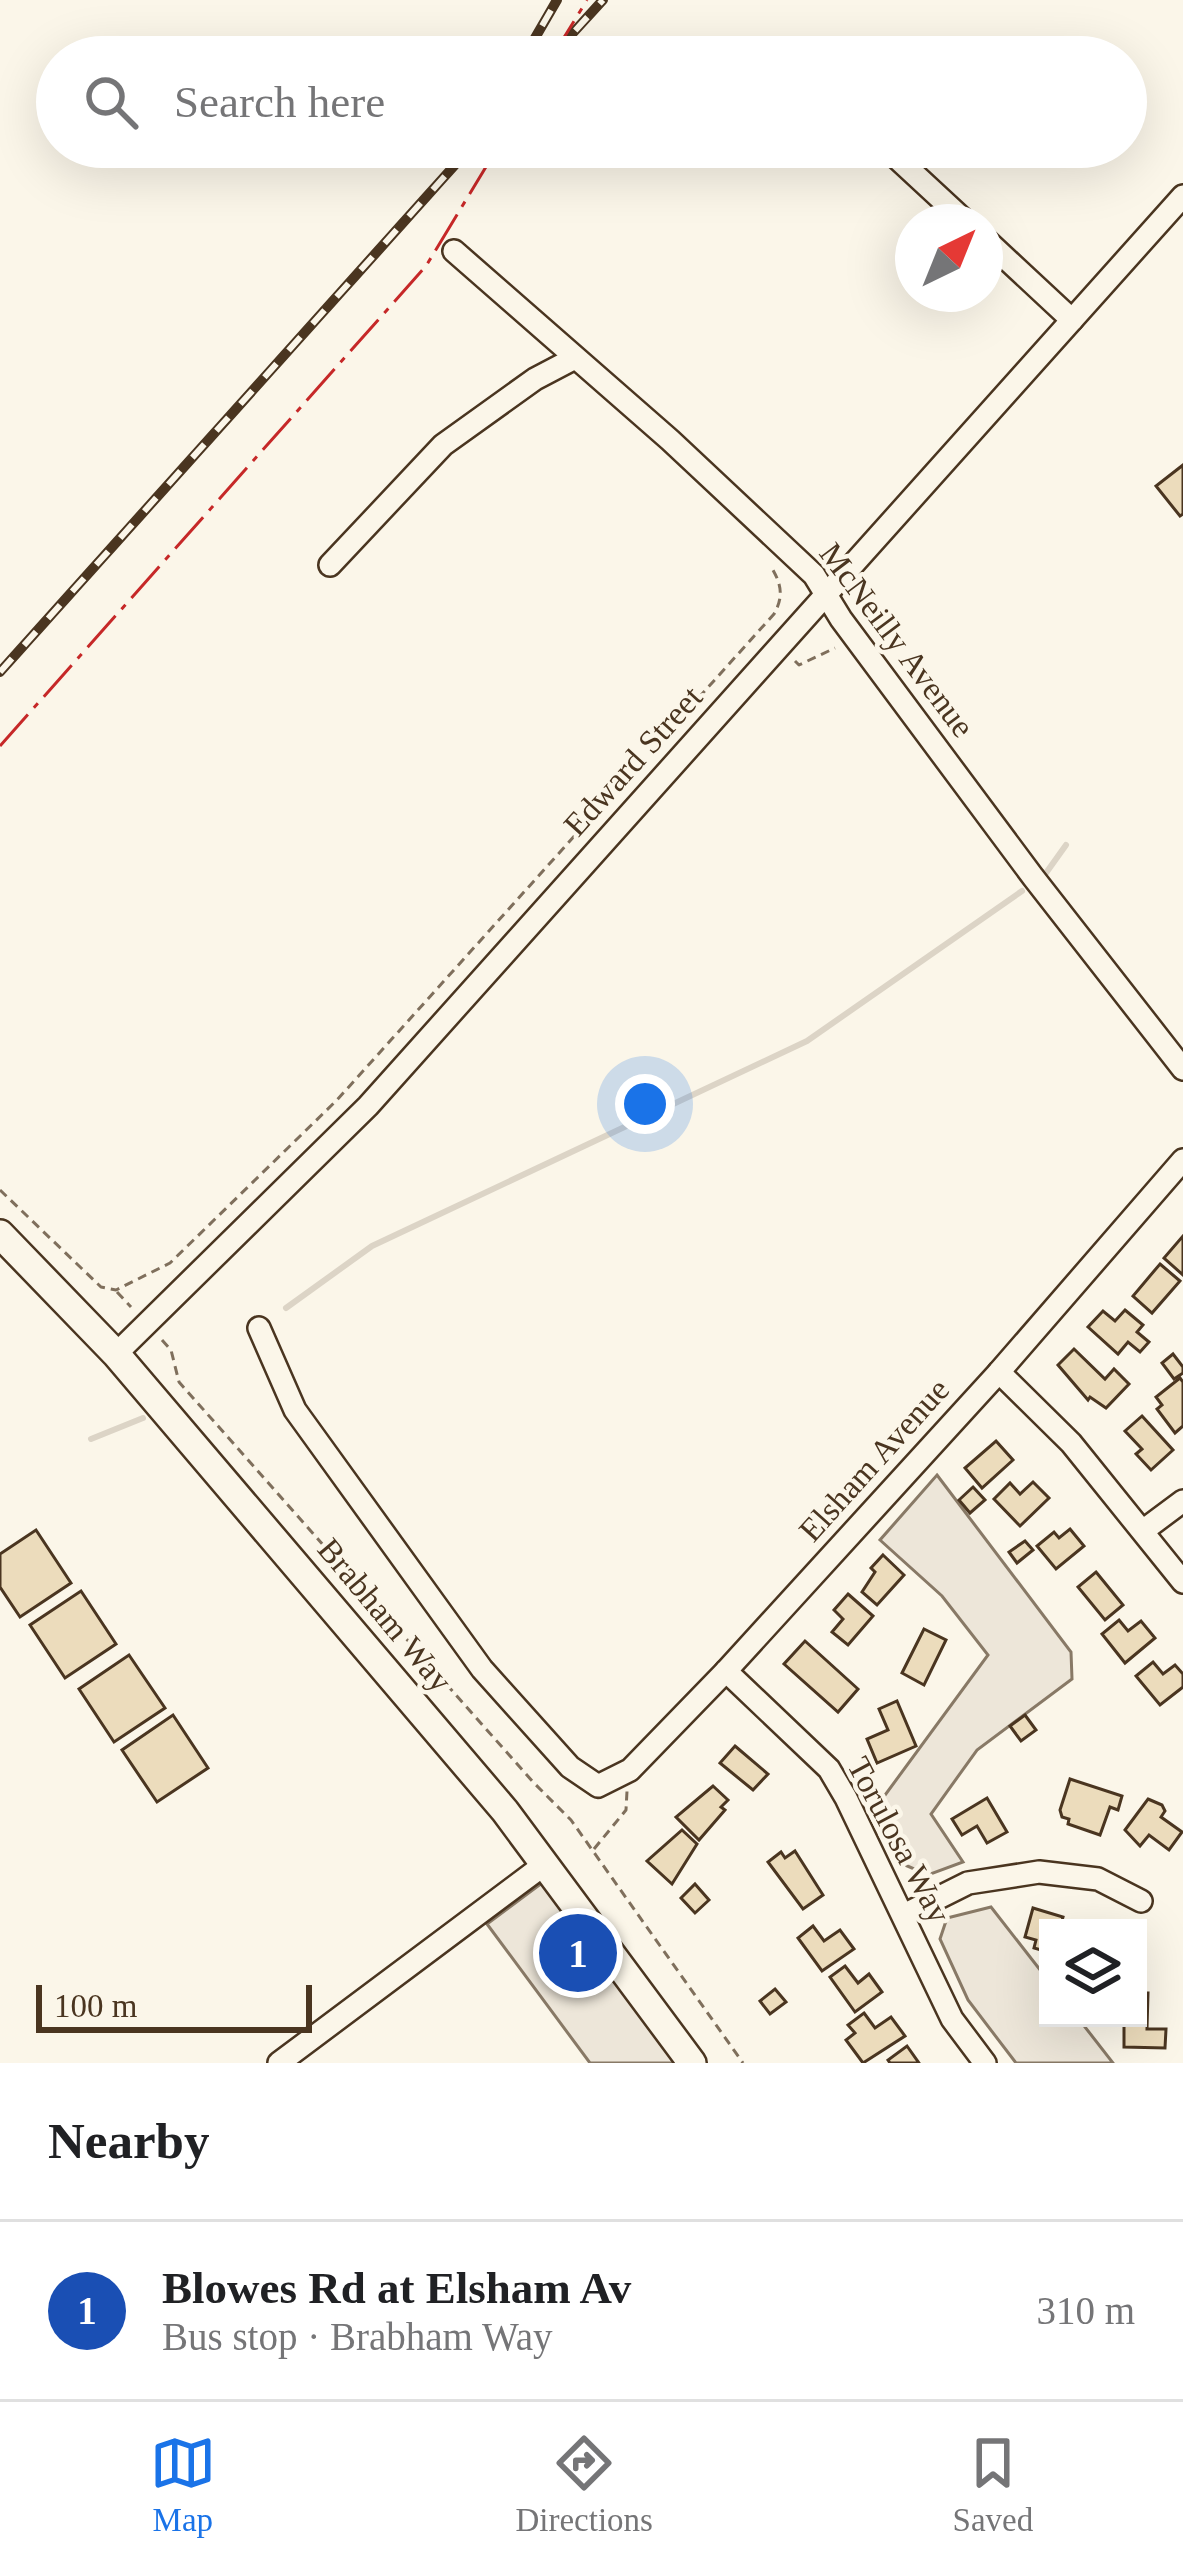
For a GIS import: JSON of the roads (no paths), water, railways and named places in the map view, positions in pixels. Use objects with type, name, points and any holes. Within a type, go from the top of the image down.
[{"type":"main road","name":"Brabham Way","points":[[0,1234],[116,1354],[505,1811],[692,2063]]},
{"type":"street","points":[[908,168],[947,204]]},
{"type":"street","name":"Edward Street","points":[[116,1354],[368,1106],[1183,196]]},
{"type":"street","name":"McNeilly Avenue","points":[[454,251],[814,574],[1033,877],[1183,1069]]},
{"type":"street","points":[[1003,256],[1072,320]]},
{"type":"street","points":[[330,565],[443,445],[536,379],[575,358]]},
{"type":"street","name":"Elsham Avenue","points":[[259,1328],[295,1410],[482,1669],[570,1767],[598,1786],[630,1770],[725,1672],[999,1372],[1183,1160]]},
{"type":"street","points":[[999,1372],[1072,1443],[1183,1582]]},
{"type":"street","points":[[1144,1529],[1183,1501]]},
{"type":"street","name":"Torulosa Way","points":[[725,1672],[829,1769],[952,2019],[985,2063]]},
{"type":"street","points":[[279,2063],[545,1864]]},
{"type":"street","points":[[904,1915],[968,1883],[1039,1872],[1098,1879],[1141,1901]]},
{"type":"waterway","points":[[1046,873],[1066,845]]},
{"type":"waterway","points":[[286,1308],[372,1246],[807,1041],[1022,891]]},
{"type":"waterway","points":[[91,1439],[143,1418]]},
{"type":"railway","points":[[536,36],[557,0]]},
{"type":"railway","points":[[570,36],[603,0]]},
{"type":"railway","points":[[0,672],[452,168]]},
{"type":"place","name":"Blowes Rd at Elsham Av","points":[[578,1953]]}]
